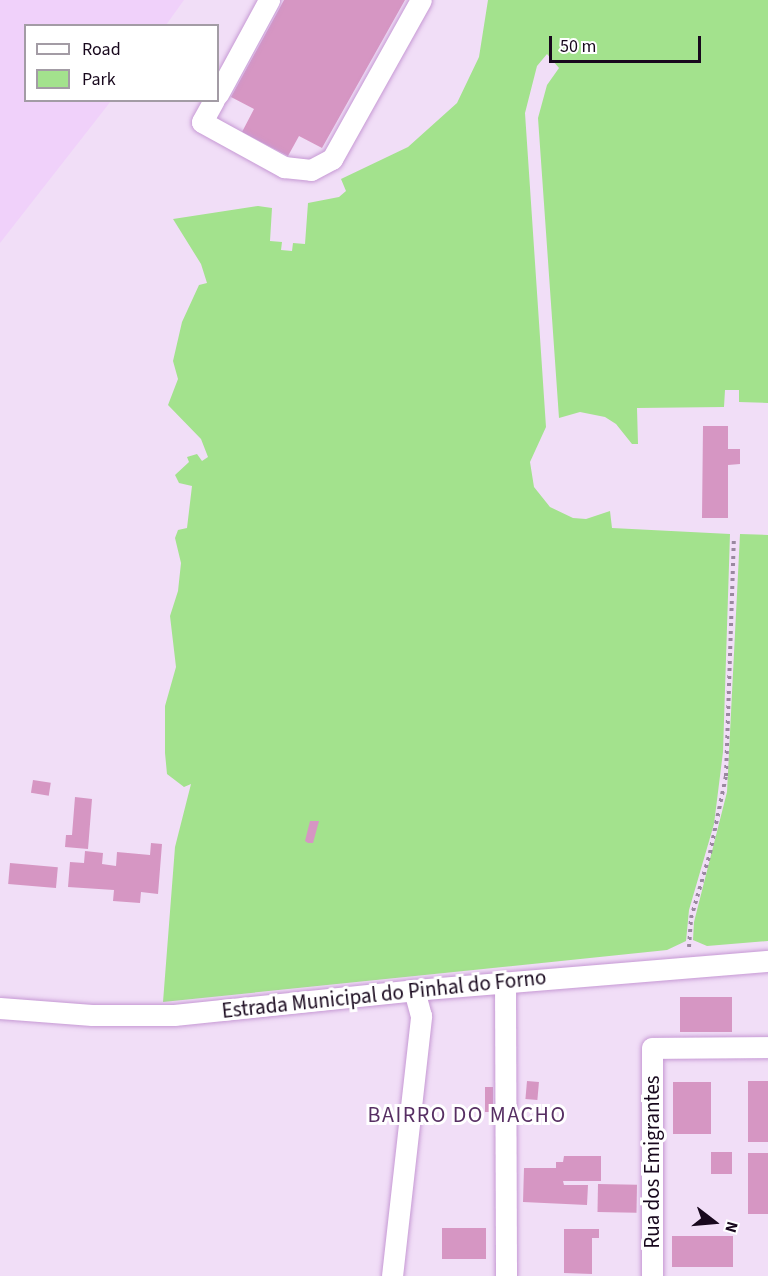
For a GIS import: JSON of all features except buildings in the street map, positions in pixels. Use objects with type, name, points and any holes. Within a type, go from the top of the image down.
[{"type":"street","points":[[219,92],[269,0]]},
{"type":"street","points":[[213,102],[202,122],[284,167],[311,170],[332,159],[421,0]]},
{"type":"street","name":"Estrada Municipal do Pinhal do Forno","points":[[0,1008],[92,1015],[174,1015],[414,990],[768,961]]},
{"type":"street","points":[[505,982],[506,1276]]},
{"type":"street","points":[[392,1276],[421,1016],[414,990]]},
{"type":"street","name":"Rua dos Emigrantes","points":[[652,1276],[652,1048],[768,1047]]},
{"type":"path","points":[[689,966],[691,918],[715,833],[726,776],[734,537]]},
{"type":"shaded area","points":[[0,0],[184,0],[167,24],[24,24],[24,102],[110,102],[0,243]]},
{"type":"green space","points":[[488,0],[768,0],[768,403],[739,402],[739,390],[725,390],[724,407],[637,408],[638,444],[632,444],[616,424],[605,417],[580,412],[559,418],[538,118],[547,85],[559,68],[547,54],[537,66],[525,113],[546,427],[530,462],[534,487],[550,507],[573,518],[586,519],[610,511],[612,528],[730,534],[723,752],[714,824],[689,910],[686,941],[667,950],[163,1002],[175,847],[191,784],[184,787],[167,774],[165,753],[165,706],[176,667],[170,616],[178,591],[181,563],[175,538],[178,530],[187,528],[192,486],[179,483],[175,475],[189,462],[187,457],[197,454],[202,461],[208,457],[201,439],[168,405],[178,379],[173,361],[182,322],[199,285],[207,283],[201,264],[173,219],[258,206],[272,208],[270,241],[282,242],[281,250],[292,251],[293,243],[305,244],[308,203],[339,197],[346,191],[341,179],[408,147],[457,103],[479,57]]},
{"type":"green space","points":[[740,534],[768,535],[768,941],[707,946],[693,940],[694,922],[727,792]]},
{"type":"district","name":"BAIRRO DO MACHO","points":[[467,1116]]}]
